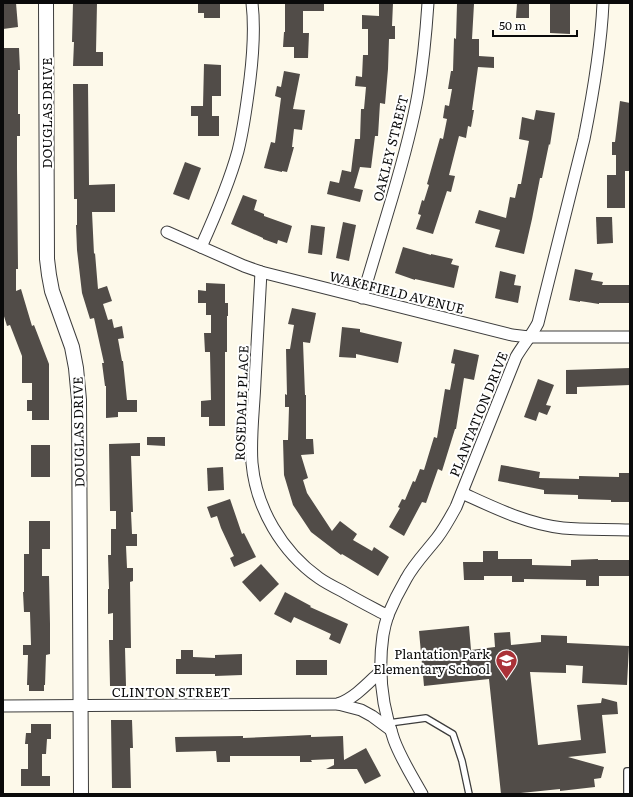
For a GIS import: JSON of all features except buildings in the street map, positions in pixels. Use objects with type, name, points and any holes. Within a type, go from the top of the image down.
[{"type":"street","name":"DOUGLAS DRIVE","points":[[46,3],[47,259],[52,291],[72,347],[76,368],[79,400],[81,794]]},
{"type":"street","points":[[202,247],[230,176],[238,150],[244,122],[252,65],[254,36],[252,3]]},
{"type":"street","name":"OAKLEY STREET","points":[[362,298],[402,163],[413,119],[422,70],[428,3]]},
{"type":"street","name":"PLANTATION DRIVE","points":[[422,794],[402,758],[390,727],[382,689],[382,644],[388,616],[406,579],[416,563],[438,538],[456,507],[516,356],[538,323],[592,102],[601,32],[603,3]]},
{"type":"street","name":"WAKEFIELD AVENUE","points":[[167,232],[261,272],[503,333],[521,337],[630,337]]},
{"type":"street","name":"ROSEDALE PLACE","points":[[261,272],[252,457],[259,496],[264,511],[271,525],[281,539],[297,558],[319,578],[388,616]]},
{"type":"street","points":[[462,493],[527,521],[563,528],[630,530]]},
{"type":"street","name":"CLINTON STREET","points":[[338,704],[345,702],[354,696],[381,671]]},
{"type":"street","name":"CLINTON STREET","points":[[3,706],[338,704],[361,710],[390,727]]},
{"type":"lane","points":[[390,727],[426,718],[453,734],[462,761],[469,794]]},
{"type":"lane","points":[[627,794],[629,771]]},
{"type":"place","name":"Plantation Park Elementary School","points":[[506,680]]}]
